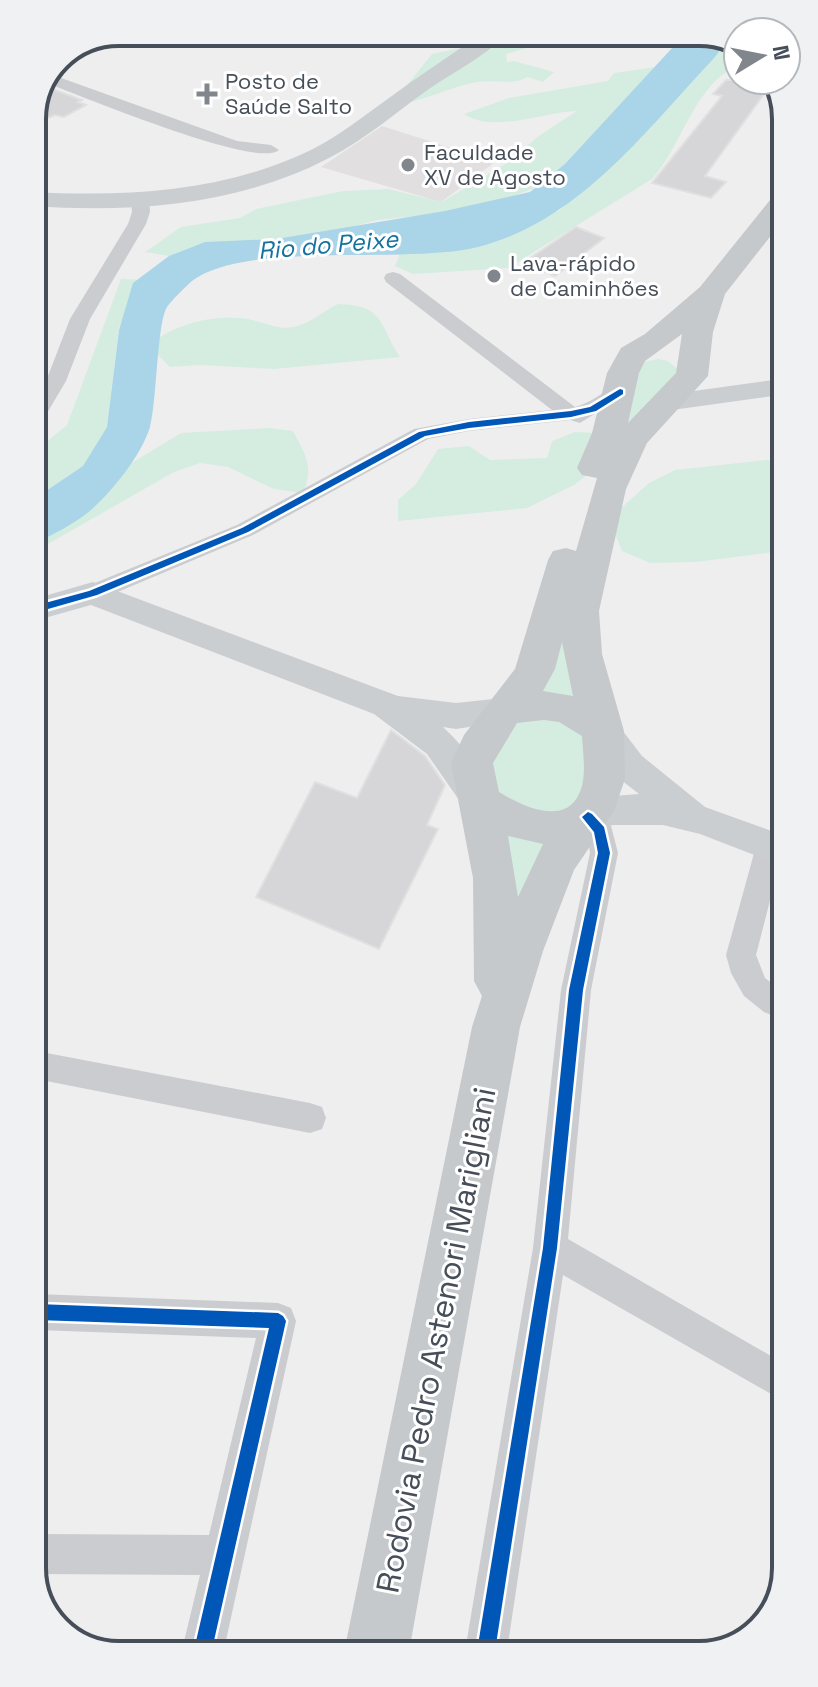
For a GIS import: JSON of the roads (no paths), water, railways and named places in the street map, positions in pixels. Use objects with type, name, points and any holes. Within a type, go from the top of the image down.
[{"type":"main road","points":[[632,355],[656,341],[711,293],[772,216]]},
{"type":"main road","points":[[632,355],[670,355],[695,366],[698,332],[711,293]]},
{"type":"main road","name":"Rodovia Pedro Astenori Marigliani","points":[[496,1027],[498,924],[495,878],[472,763],[479,746],[503,711],[525,688],[535,669],[588,483],[609,433],[623,373],[632,355]]},
{"type":"main road","name":"Rodovia Pedro Astenori Marigliani","points":[[378,1641],[496,1027],[520,951],[554,863],[599,799],[604,779],[606,759],[603,731],[582,654],[580,611],[591,557],[620,459],[650,417],[683,387],[695,366]]},
{"type":"main road","points":[[503,711],[531,703],[570,709],[589,717],[603,731]]},
{"type":"main road","points":[[479,800],[519,824],[570,826],[588,817]]},
{"type":"street","points":[[371,94],[442,46]]},
{"type":"street","points":[[46,197],[235,185],[305,161],[338,144],[478,46]]},
{"type":"street","points":[[56,81],[237,154]]},
{"type":"street","points":[[140,193],[191,178],[237,154],[271,150],[292,141]]},
{"type":"street","points":[[46,398],[80,319],[137,224],[140,193]]},
{"type":"street","points":[[393,278],[571,414],[609,433]]},
{"type":"street","points":[[695,366],[728,380],[772,378]]},
{"type":"street","points":[[665,403],[772,388]]},
{"type":"street","points":[[46,607],[93,593],[245,530],[422,434],[469,425],[571,414],[593,409],[620,392]]},
{"type":"street","points":[[93,593],[386,705],[430,732],[445,747],[479,800]]},
{"type":"street","points":[[386,705],[456,716],[503,711]]},
{"type":"street","points":[[603,731],[629,766],[690,814],[772,847]]},
{"type":"street","points":[[488,1641],[550,1248],[576,990],[604,853],[600,830],[588,817],[604,810],[690,814]]},
{"type":"street","points":[[772,861],[741,955],[744,972],[755,990],[772,1000]]},
{"type":"street","points":[[46,1067],[310,1118]]},
{"type":"street","points":[[550,1248],[772,1376]]},
{"type":"street","points":[[46,1312],[278,1321],[205,1641]]},
{"type":"street","points":[[46,1554],[226,1555]]},
{"type":"water","name":"Rio do Peixe","points":[[674,46],[721,49],[609,170],[548,217],[515,234],[478,247],[447,252],[328,255],[249,261],[217,269],[192,281],[169,304],[164,316],[150,427],[140,449],[117,483],[91,510],[46,538],[46,491],[83,466],[107,427],[119,330],[133,283],[169,256],[205,242],[276,239],[445,211],[530,192],[565,164]]},
{"type":"place","name":"Posto de Saúde Salto","points":[[207,94]]},
{"type":"place","name":"Faculdade XV de Agosto","points":[[408,165]]},
{"type":"place","name":"Lava-rápido de Caminhões","points":[[494,276]]}]
